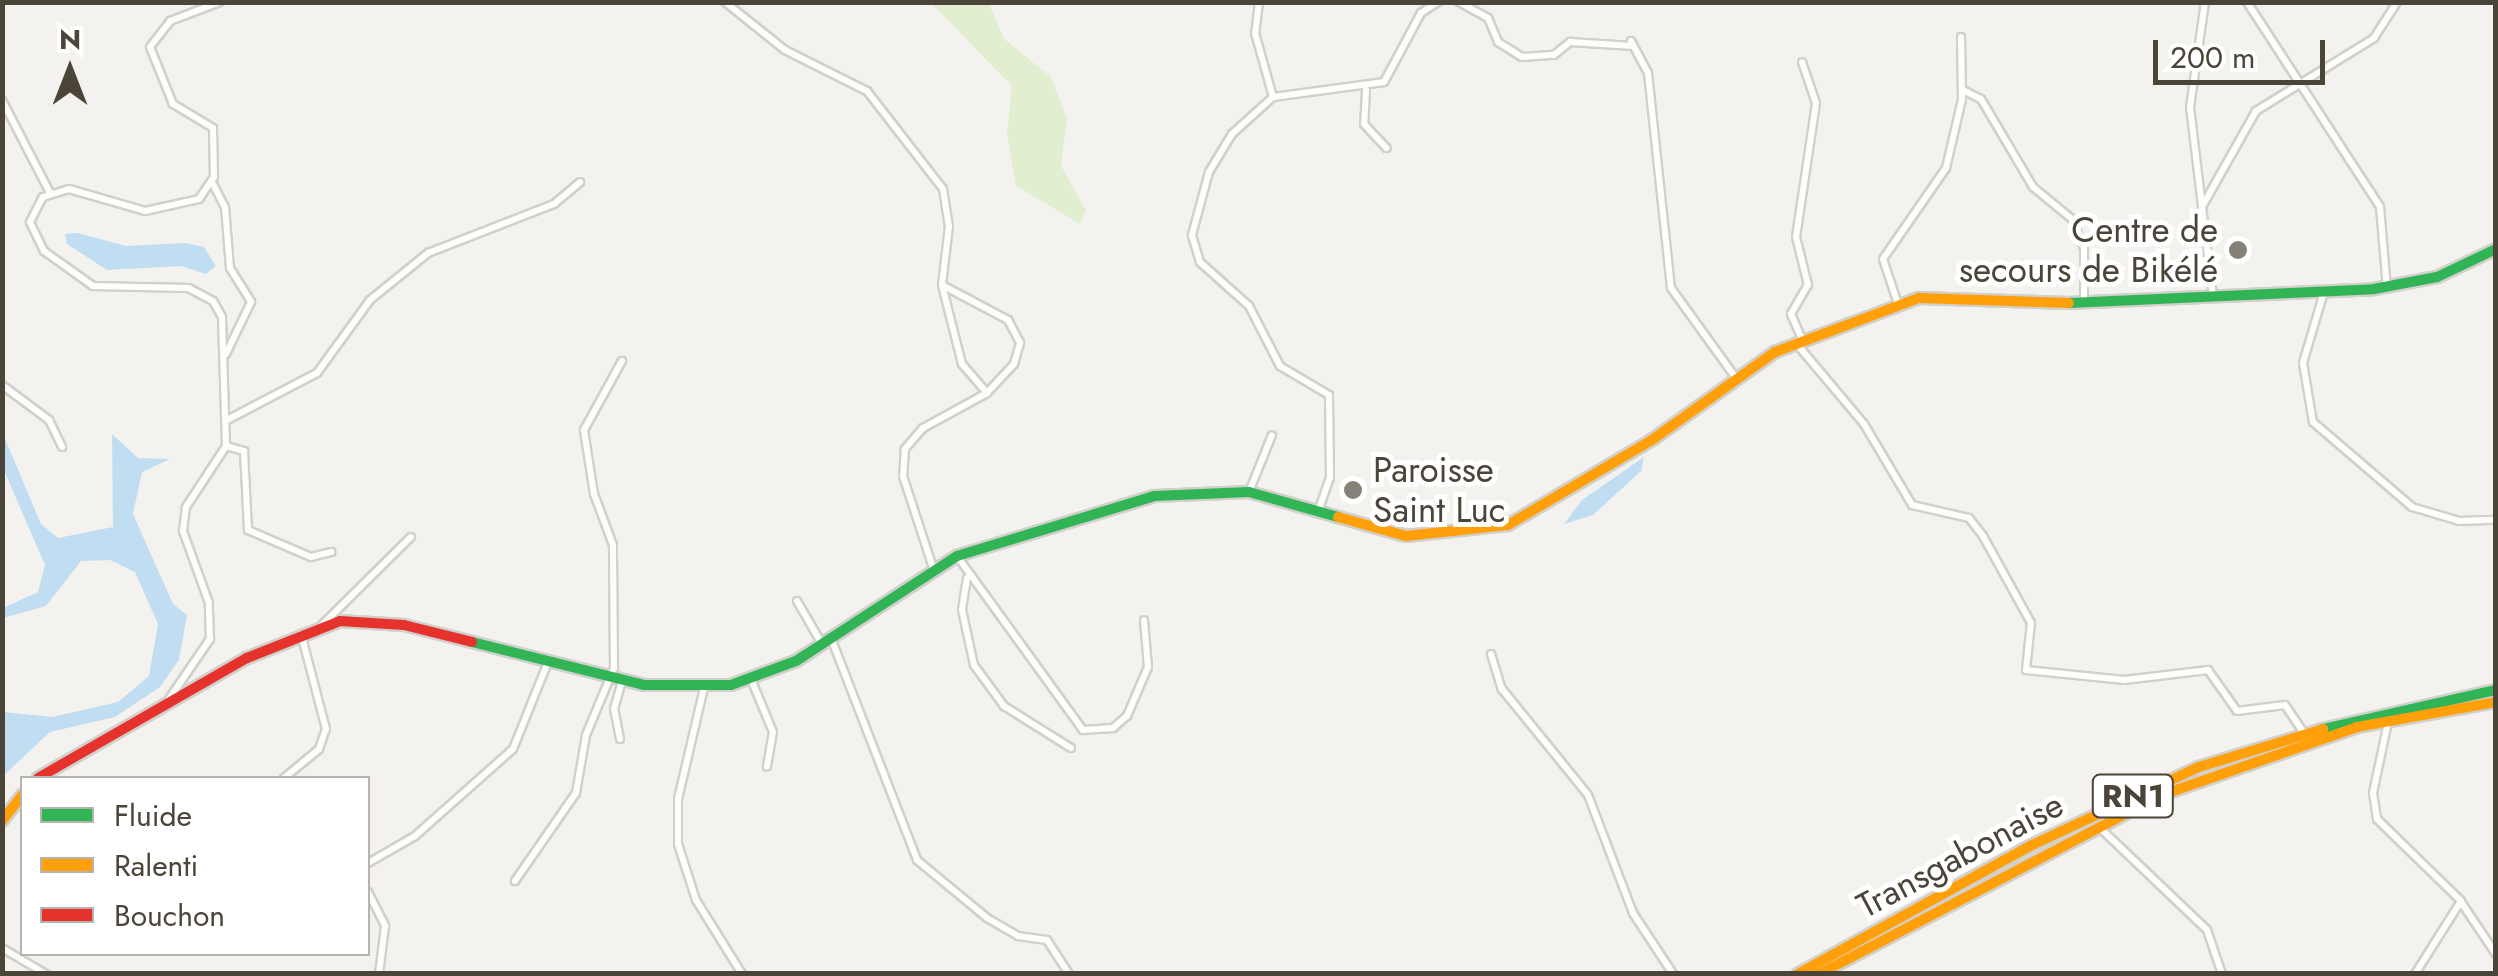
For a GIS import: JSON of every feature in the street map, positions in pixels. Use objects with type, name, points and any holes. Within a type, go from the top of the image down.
[{"type":"main road","points":[[41,776],[166,704],[300,632],[322,625],[387,622],[622,681],[704,688],[752,680],[827,641],[933,568],[957,556],[1154,496],[1248,492],[1406,536],[1508,525],[1652,440],[1736,378],[1798,340],[1898,304],[1950,294],[2084,302],[2387,288],[2437,277],[2496,249]]},
{"type":"main road","name":"Transgabonaise","points":[[1798,974],[2121,801],[2303,732],[2496,690]]},
{"type":"main road","name":"Transgabonaise","points":[[1819,974],[2099,826],[2236,767],[2388,719],[2496,702]]},
{"type":"main road","points":[[2,822],[20,798]]},
{"type":"street","points":[[220,2],[170,20],[150,47],[173,104],[213,128],[212,182],[225,207],[230,268],[251,302],[225,357]]},
{"type":"street","points":[[726,2],[784,50],[867,91],[920,154],[946,204],[942,285],[962,364],[987,393]]},
{"type":"street","points":[[1259,2],[1255,32],[1273,97]]},
{"type":"street","points":[[1317,513],[1330,478],[1329,395],[1280,366],[1248,306],[1200,262],[1192,236],[1209,172],[1232,134],[1273,97],[1366,90],[1396,70],[1421,13],[1438,2]]},
{"type":"street","points":[[1459,2],[1488,18],[1498,42],[1522,56],[1554,56],[1570,42],[1632,43],[1647,69],[1659,142],[1671,288],[1736,378]]},
{"type":"street","points":[[2205,2],[2190,107],[2213,298]]},
{"type":"street","points":[[2247,2],[2380,207],[2387,288]]},
{"type":"street","points":[[2202,206],[2242,126],[2300,80],[2374,38],[2397,2]]},
{"type":"street","points":[[1898,304],[1883,259],[1898,227],[1941,181],[1962,90],[1961,37]]},
{"type":"street","points":[[1802,62],[1816,103],[1796,237],[1808,286],[1791,314],[1798,340],[1864,424],[1912,504],[1969,518],[1983,536],[2031,622],[2026,670],[2124,680],[2208,670],[2237,711],[2285,705],[2303,732]]},
{"type":"street","points":[[1366,90],[1364,124],[1386,148]]},
{"type":"street","points":[[1962,90],[1980,98],[2033,187],[2072,219],[2084,248],[2084,302]]},
{"type":"street","points":[[2,100],[50,193]]},
{"type":"street","points":[[50,193],[83,191],[145,211],[185,206],[212,182]]},
{"type":"street","points":[[226,420],[316,374],[370,300],[428,253],[554,204],[580,182]]},
{"type":"street","points":[[50,193],[30,222],[44,252],[106,290],[199,291],[222,316],[226,446],[186,507],[183,532],[209,602],[210,639],[166,704]]},
{"type":"street","points":[[933,568],[903,455],[922,428],[987,393],[1020,352],[1015,330],[969,294],[942,285]]},
{"type":"street","points":[[2324,292],[2303,363],[2314,422],[2412,508],[2459,521],[2496,520]]},
{"type":"street","points":[[515,881],[576,793],[586,735],[616,653],[613,545],[594,494],[584,430],[622,361]]},
{"type":"street","points":[[2,385],[50,420],[62,448]]},
{"type":"street","points":[[1248,492],[1272,435]]},
{"type":"street","points":[[226,446],[244,451],[248,530],[311,556],[332,552]]},
{"type":"street","points":[[322,625],[411,537]]},
{"type":"street","points":[[957,556],[967,577],[1083,730],[1113,728],[1127,716],[1148,667],[1144,620]]},
{"type":"street","points":[[967,577],[962,610],[974,666],[1004,706],[1071,748]]},
{"type":"street","points":[[798,602],[827,641],[918,860],[987,918],[1018,936],[1046,940],[1069,974]]},
{"type":"street","points":[[286,776],[320,749],[326,729],[300,632]]},
{"type":"street","points":[[1491,654],[1502,689],[1588,795],[1632,913],[1674,974]]},
{"type":"street","points":[[370,863],[415,836],[513,749],[548,662]]},
{"type":"street","points":[[752,680],[773,732],[767,766]]},
{"type":"street","points":[[620,738],[614,709],[622,681]]},
{"type":"street","points":[[704,688],[678,799],[678,844],[696,900],[742,974]]},
{"type":"street","points":[[2388,719],[2373,794],[2377,820],[2461,900],[2496,954]]},
{"type":"street","points":[[2099,826],[2206,930],[2222,974]]},
{"type":"street","points":[[370,896],[385,926],[379,974]]},
{"type":"street","points":[[2415,974],[2461,900]]},
{"type":"street","points":[[2,948],[46,974]]},
{"type":"green space","points":[[931,3],[989,3],[1004,39],[1051,77],[1067,119],[1061,166],[1086,210],[1080,224],[1016,186],[1007,134],[1012,86]]},
{"type":"water","points":[[78,233],[126,246],[185,243],[204,247],[216,266],[206,274],[181,266],[107,270],[67,244],[65,234]]},
{"type":"water","points":[[3,434],[41,524],[58,538],[113,527],[112,434],[138,458],[170,459],[142,472],[133,514],[173,604],[187,615],[179,660],[160,687],[115,717],[50,732],[3,776],[3,712],[52,717],[118,702],[149,676],[158,624],[135,572],[110,560],[81,561],[46,606],[3,618],[3,608],[38,592],[45,565],[3,468]]},
{"type":"water","points":[[1644,457],[1641,471],[1593,515],[1564,524],[1582,500]]},
{"type":"traffic: fast","points":[[2069,303],[2374,289],[2437,277],[2496,249]]},
{"type":"traffic: fast","points":[[472,642],[644,685],[731,685],[796,661],[957,556],[1154,496],[1249,492],[1338,517]]},
{"type":"traffic: fast","points":[[2323,729],[2496,690]]},
{"type":"traffic: slow","points":[[1338,517],[1406,536],[1508,525],[1652,440],[1775,352],[1919,298],[2069,303]]},
{"type":"traffic: slow","points":[[1819,974],[2159,796],[2357,727],[2496,702]]},
{"type":"traffic: slow","points":[[1798,974],[2030,846],[2199,767],[2323,729]]},
{"type":"traffic: slow","points":[[2,821],[20,798]]},
{"type":"traffic: jam","points":[[41,776],[247,658],[340,621],[404,625],[472,642]]},
{"type":"place","name":"Centre de secours de Bikélé","points":[[2238,250]]},
{"type":"place","name":"Paroisse Saint Luc","points":[[1353,490]]}]
